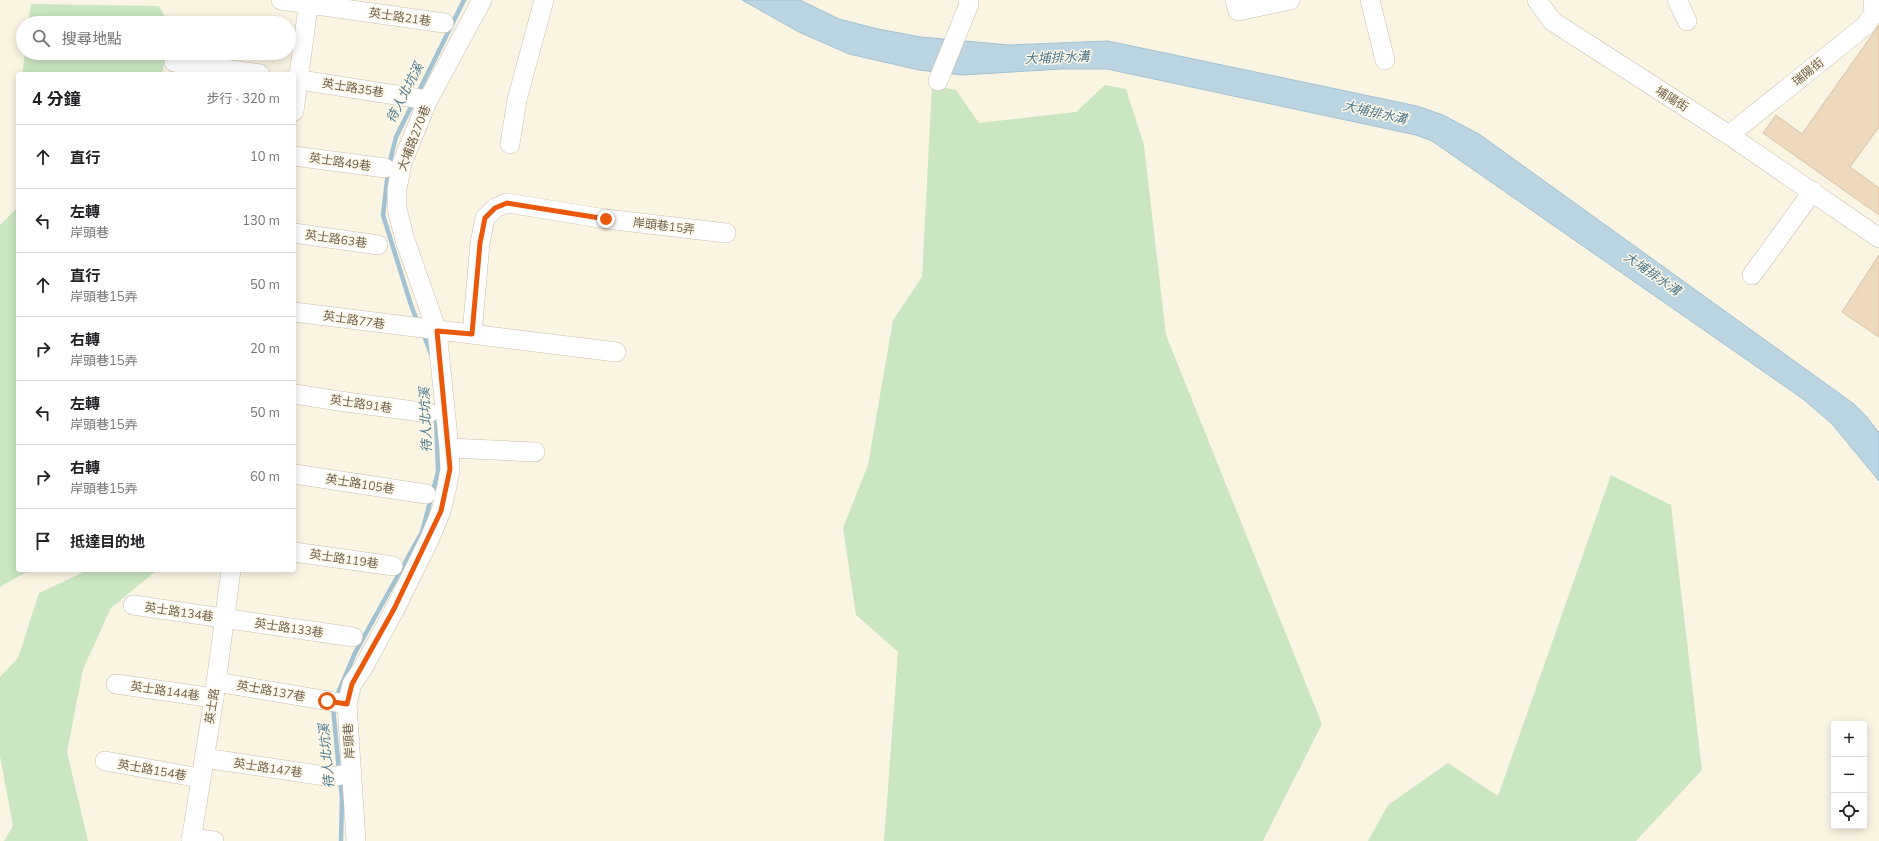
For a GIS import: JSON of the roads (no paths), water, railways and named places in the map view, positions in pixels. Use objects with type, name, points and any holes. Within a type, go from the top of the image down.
[{"type":"street","name":"英士路21巷","points":[[281,0],[309,2],[444,23]]},
{"type":"street","name":"大埔路270巷","points":[[437,331],[414,270],[397,209],[397,189],[402,163],[428,100],[482,0]]},
{"type":"street","points":[[510,144],[517,100],[544,0]]},
{"type":"street","points":[[938,81],[969,4],[968,0]]},
{"type":"street","points":[[1235,0],[1238,11],[1290,0]]},
{"type":"street","points":[[1370,0],[1385,60]]},
{"type":"street","name":"埔陽街","points":[[1537,0],[1552,21],[1729,135],[1813,191],[1879,238]]},
{"type":"street","points":[[1677,0],[1687,21]]},
{"type":"street","name":"瑞陽街","points":[[1729,135],[1865,26],[1874,13],[1873,0]]},
{"type":"street","points":[[296,79],[309,2]]},
{"type":"street","points":[[174,62],[246,72]]},
{"type":"street","name":"英士路35巷","points":[[296,79],[428,100]]},
{"type":"street","name":"英士路49巷","points":[[296,156],[385,168]]},
{"type":"street","points":[[1752,275],[1813,191]]},
{"type":"street","name":"岸頭巷15弄","points":[[472,334],[480,243],[485,218],[495,208],[507,203],[606,219],[726,233]]},
{"type":"street","name":"英士路63巷","points":[[296,233],[378,244]]},
{"type":"street","name":"英士路77巷","points":[[296,312],[437,331]]},
{"type":"street","points":[[535,452],[449,448],[437,331],[616,352]]},
{"type":"street","name":"英士路91巷","points":[[296,394],[429,413]]},
{"type":"street","name":"岸頭巷","points":[[356,841],[347,704],[352,684],[394,609],[441,511],[450,469],[449,448]]},
{"type":"street","name":"英士路105巷","points":[[296,474],[426,494]]},
{"type":"street","name":"英士路119巷","points":[[296,552],[393,566]]},
{"type":"street","name":"英士路","points":[[191,839],[215,690],[231,572]]},
{"type":"street","name":"英士路134巷","points":[[132,605],[225,619]]},
{"type":"street","name":"英士路133巷","points":[[225,619],[353,637]]},
{"type":"street","name":"英士路144巷","points":[[116,684],[215,690]]},
{"type":"street","name":"英士路137巷","points":[[215,690],[347,704]]},
{"type":"street","name":"英士路147巷","points":[[204,758],[332,777],[351,773]]},
{"type":"street","name":"英士路154巷","points":[[105,761],[200,778]]},
{"type":"street","points":[[191,839],[214,841]]},
{"type":"water","name":"大埔排水溝","points":[[742,0],[800,0],[839,19],[878,29],[921,37],[1009,45],[1108,41],[1417,106],[1443,115],[1479,134],[1854,404],[1867,417],[1879,433],[1879,481],[1832,424],[1803,399],[1432,141],[1416,135],[1107,69],[1062,69],[962,75],[919,70],[849,54],[799,32]]},
{"type":"waterway","name":"待人北坑溪","points":[[418,93],[464,0]]},
{"type":"waterway","name":"待人北坑溪","points":[[389,165],[396,137],[414,101]]},
{"type":"waterway","name":"待人北坑溪","points":[[388,172],[383,215],[418,323]]},
{"type":"waterway","name":"待人北坑溪","points":[[423,333],[431,354]]},
{"type":"waterway","name":"待人北坑溪","points":[[336,698],[355,653],[422,532],[438,472],[436,415]]},
{"type":"waterway","name":"待人北坑溪","points":[[333,707],[339,771]]},
{"type":"waterway","name":"待人北坑溪","points":[[340,779],[342,797],[341,841]]}]
